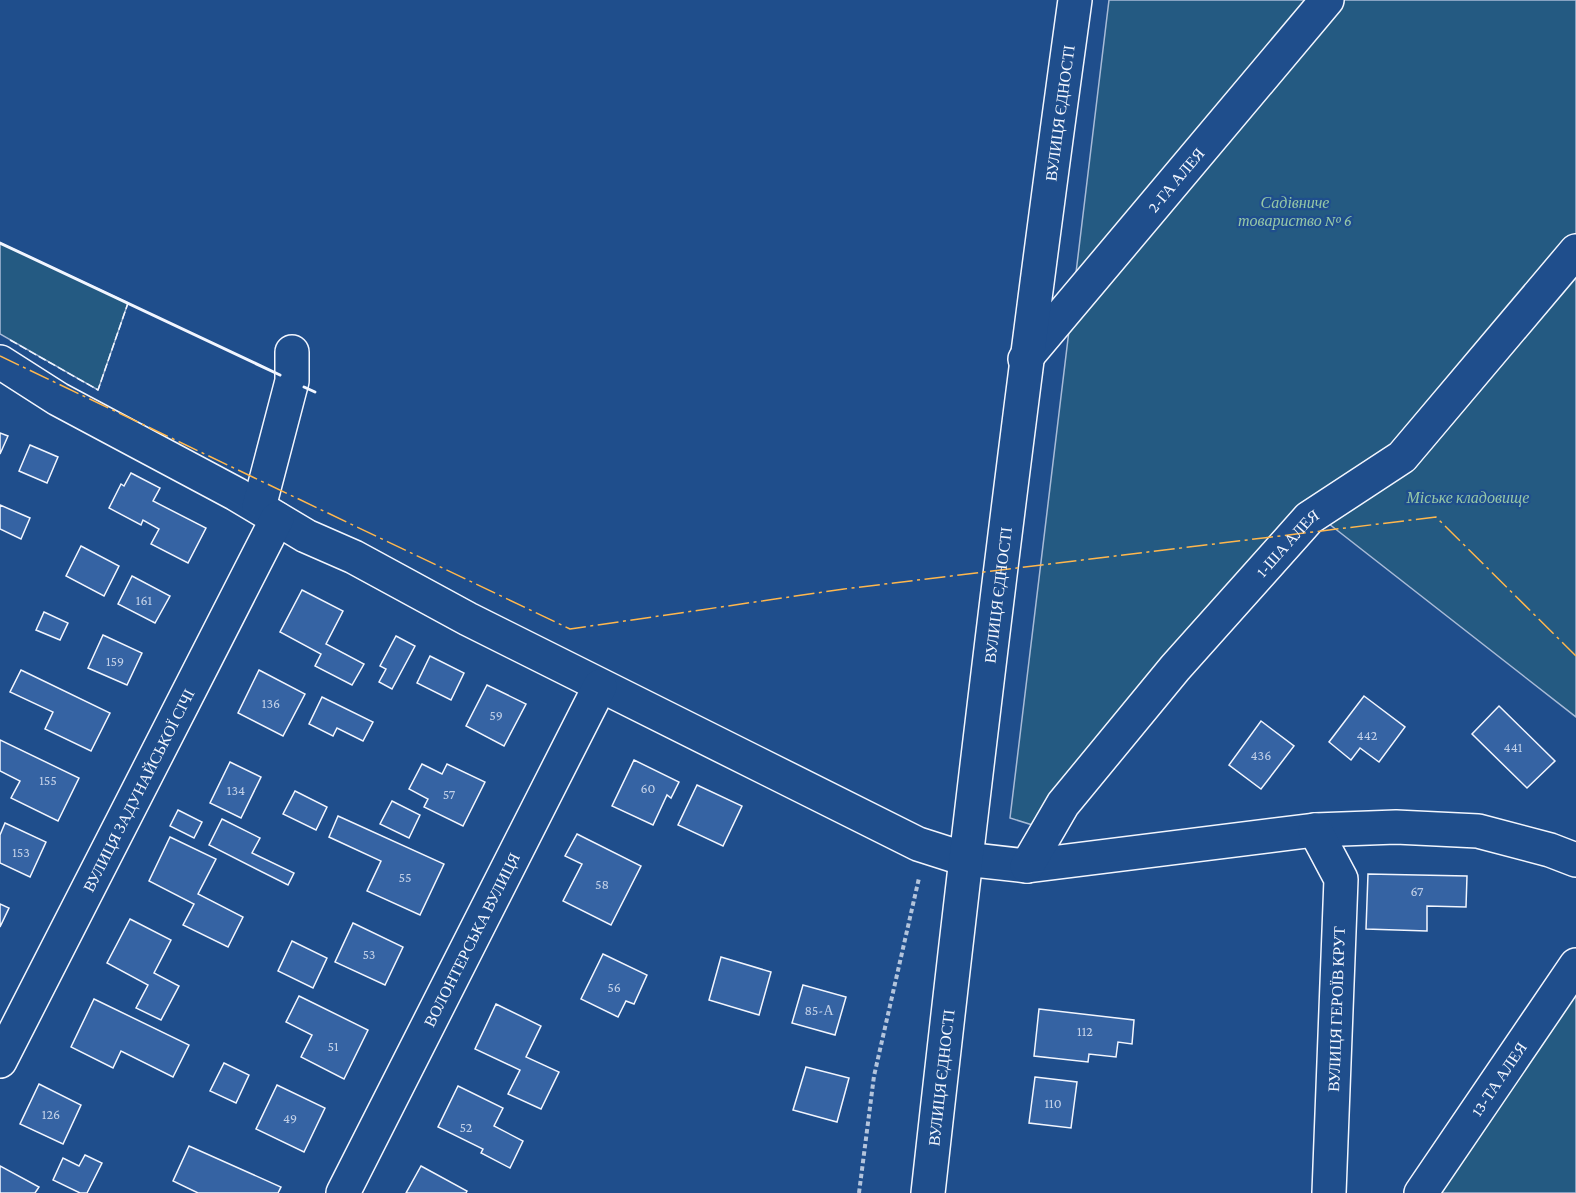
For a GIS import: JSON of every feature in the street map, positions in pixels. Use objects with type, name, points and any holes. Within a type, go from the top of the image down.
[{"type":"street","name":"ВУЛИЦЯ ЄДНОСТІ","points":[[928,1193],[1025,359],[1075,0]]},
{"type":"street","name":"2-ГА АЛЕЯ","points":[[1025,359],[1327,0]]},
{"type":"street","name":"1-ША АЛЕЯ","points":[[1027,866],[1063,804],[1175,668],[1309,518],[1402,457],[1576,251]]},
{"type":"street","name":"ВУЛИЦЯ ЗАДУНАЙСЬКОЇ СІЧІ","points":[[0,1061],[268,513],[292,381],[291,352]]},
{"type":"street","points":[[0,362],[65,403],[306,536],[354,556],[468,619],[918,844],[965,860],[1027,866],[1315,830],[1396,827],[1478,831],[1550,850],[1576,860]]},
{"type":"street","name":"ВОЛОНТЕРСЬКА ВУЛИЦЯ","points":[[343,1193],[600,686]]},
{"type":"street","name":"ВУЛИЦЯ ГЕРОЇВ КРУТ","points":[[1315,830],[1341,879],[1329,1193]]},
{"type":"street","name":"13-ТА АЛЕЯ","points":[[1421,1193],[1576,965]]},
{"type":"path","points":[[859,1193],[874,1076],[919,878]]},
{"type":"green space","name":"Садівниче товариство № 6","points":[[1109,0],[1576,0],[1576,717],[1315,513],[1058,833],[1010,818]]},
{"type":"green space","points":[[0,243],[128,303],[98,390],[0,334]]},
{"type":"green space","points":[[1576,985],[1576,1193],[1434,1193]]},
{"type":"building","points":[[0,433],[8,436],[0,454]]},
{"type":"building","points":[[30,445],[58,457],[47,483],[19,471]]},
{"type":"building","points":[[131,473],[160,488],[153,501],[206,528],[188,563],[151,544],[159,529],[143,520],[141,525],[109,508],[121,484],[124,486]]},
{"type":"building","points":[[0,505],[30,518],[21,539],[0,529]]},
{"type":"building","points":[[81,546],[119,566],[104,596],[66,576]]},
{"type":"building","points":[[132,576],[170,596],[155,623],[118,604]]},
{"type":"building","points":[[302,590],[343,611],[326,644],[364,664],[352,685],[315,666],[321,654],[280,632]]},
{"type":"building","points":[[44,612],[68,623],[60,640],[36,630]]},
{"type":"building","points":[[103,635],[142,653],[127,685],[88,668]]},
{"type":"building","points":[[396,636],[415,646],[392,689],[379,682],[386,669],[380,666]]},
{"type":"building","points":[[430,656],[464,673],[451,700],[417,683]]},
{"type":"building","points":[[21,670],[110,713],[91,751],[45,729],[53,712],[10,692]]},
{"type":"building","points":[[259,670],[305,694],[283,736],[238,713]]},
{"type":"building","points":[[487,685],[526,704],[504,746],[466,726]]},
{"type":"building","points":[[1364,696],[1405,727],[1379,762],[1360,748],[1351,760],[1329,742]]},
{"type":"building","points":[[322,697],[373,722],[363,741],[337,728],[333,736],[309,724]]},
{"type":"building","points":[[1499,706],[1555,761],[1527,788],[1472,734]]},
{"type":"building","points":[[1261,721],[1294,746],[1261,789],[1229,765]]},
{"type":"building","points":[[0,740],[79,778],[58,821],[11,798],[20,781],[0,771]]},
{"type":"building","points":[[634,760],[679,782],[671,798],[667,795],[653,825],[612,806]]},
{"type":"building","points":[[230,762],[261,777],[241,818],[210,803]]},
{"type":"building","points":[[422,764],[442,774],[447,764],[485,782],[463,826],[424,807],[428,799],[409,789]]},
{"type":"building","points":[[697,785],[742,806],[723,846],[678,825]]},
{"type":"building","points":[[295,791],[327,807],[316,830],[283,814]]},
{"type":"building","points":[[392,801],[420,815],[409,838],[380,824]]},
{"type":"building","points":[[178,810],[202,822],[194,838],[170,826]]},
{"type":"building","points":[[338,816],[444,864],[420,915],[367,891],[381,861],[329,837]]},
{"type":"building","points":[[222,819],[260,838],[252,853],[294,873],[288,885],[209,845]]},
{"type":"building","points":[[5,823],[46,842],[30,877],[0,863],[0,835]]},
{"type":"building","points":[[577,834],[641,866],[611,925],[563,901],[582,864],[565,856]]},
{"type":"building","points":[[170,837],[216,859],[198,894],[243,917],[228,947],[183,925],[194,904],[149,881]]},
{"type":"building","points":[[1368,874],[1467,876],[1466,907],[1427,906],[1427,931],[1366,929]]},
{"type":"building","points":[[0,904],[9,908],[0,927]]},
{"type":"building","points":[[130,919],[171,940],[154,973],[179,986],[161,1020],[136,1008],[148,985],[107,963]]},
{"type":"building","points":[[353,923],[403,947],[385,985],[335,962]]},
{"type":"building","points":[[292,941],[327,958],[313,988],[278,971]]},
{"type":"building","points":[[603,954],[647,975],[634,1004],[626,1001],[618,1017],[581,999]]},
{"type":"building","points":[[721,957],[771,972],[759,1015],[709,1000]]},
{"type":"building","points":[[803,985],[846,997],[835,1035],[792,1023]]},
{"type":"building","points":[[299,996],[368,1030],[344,1079],[301,1057],[312,1035],[286,1022]]},
{"type":"building","points":[[94,999],[189,1045],[173,1077],[121,1051],[113,1068],[71,1047]]},
{"type":"building","points":[[496,1004],[541,1026],[526,1057],[559,1072],[541,1109],[508,1094],[520,1070],[475,1049]]},
{"type":"building","points":[[1039,1009],[1134,1020],[1132,1044],[1118,1042],[1116,1057],[1089,1054],[1088,1062],[1034,1056]]},
{"type":"building","points":[[224,1063],[249,1075],[236,1103],[210,1091]]},
{"type":"building","points":[[806,1067],[849,1078],[837,1122],[793,1110]]},
{"type":"building","points":[[1035,1077],[1077,1082],[1071,1128],[1029,1123]]},
{"type":"building","points":[[39,1084],[81,1105],[63,1144],[20,1124]]},
{"type":"building","points":[[277,1085],[325,1108],[304,1152],[256,1129]]},
{"type":"building","points":[[458,1086],[503,1108],[494,1126],[523,1141],[510,1168],[481,1153],[483,1149],[438,1127]]},
{"type":"building","points":[[189,1146],[281,1187],[278,1193],[198,1193],[173,1181]]},
{"type":"building","points":[[85,1155],[102,1163],[87,1193],[80,1193],[53,1180],[63,1158],[79,1166]]},
{"type":"building","points":[[0,1166],[39,1187],[35,1193],[0,1193]]},
{"type":"building","points":[[421,1166],[467,1191],[466,1193],[406,1193]]},
{"type":"fence","points":[[10,340],[98,390],[128,303]]},
{"type":"wall","points":[[0,243],[280,375]]},
{"type":"wall","points":[[304,387],[315,392]]},
{"type":"power","points":[[0,356],[570,629],[844,589],[1436,517],[1576,656]]},
{"type":"park label","name":"Міське кладовище","points":[[1468,497]]}]
